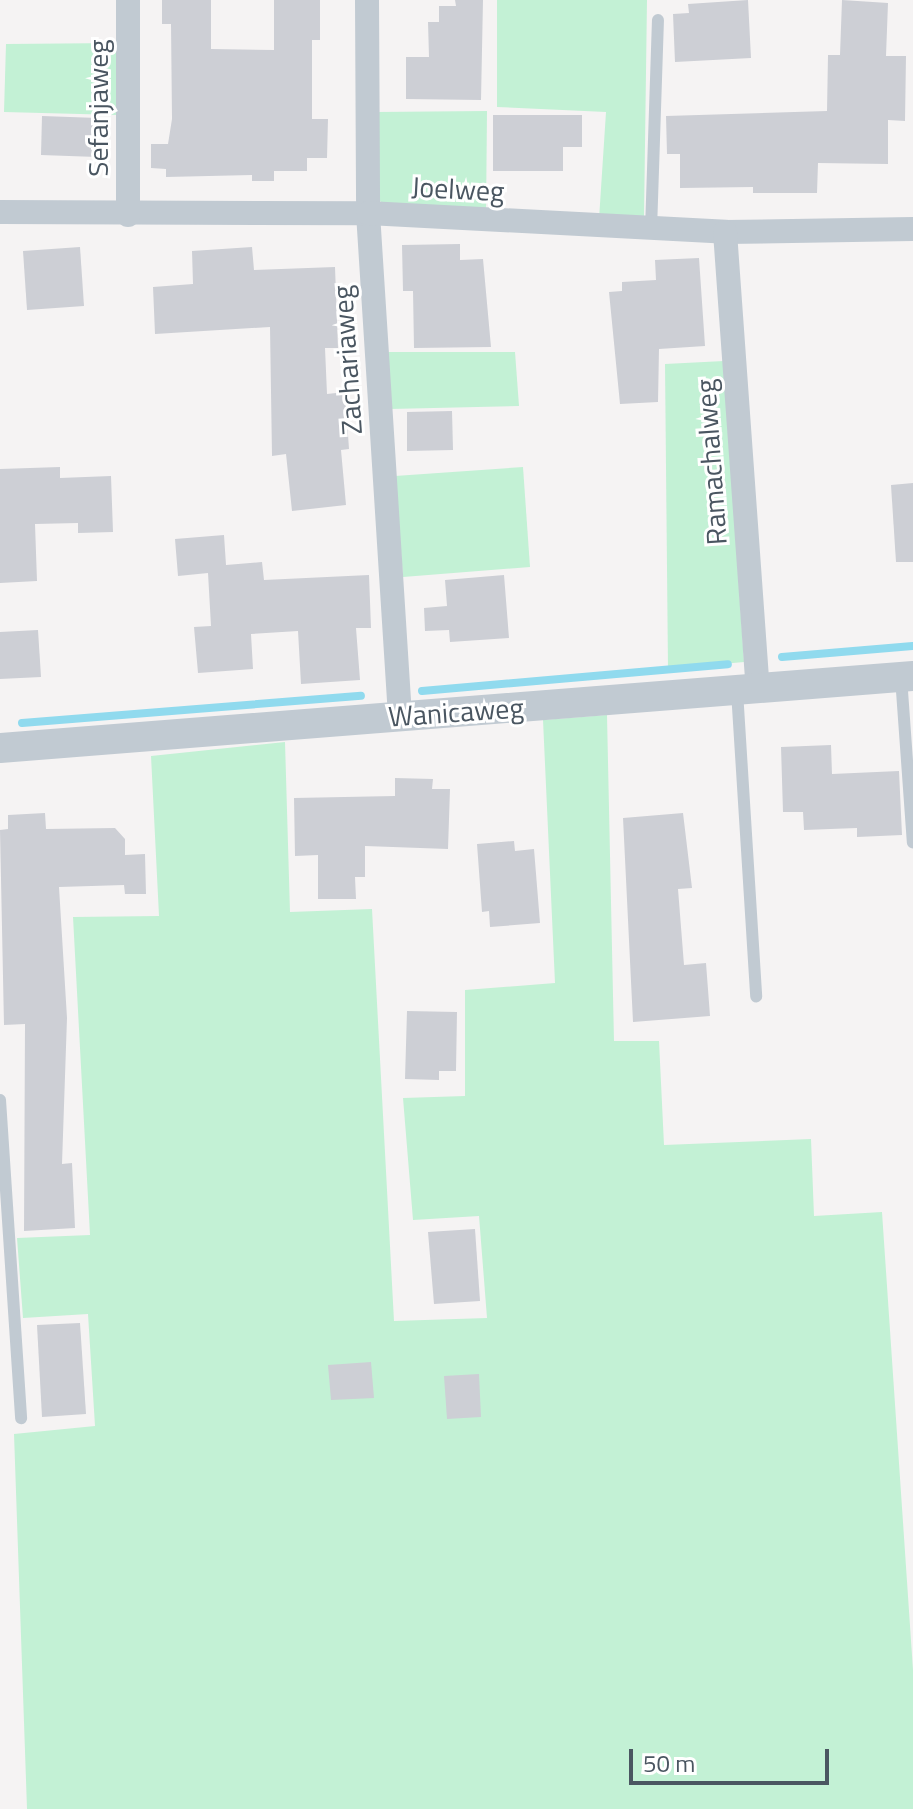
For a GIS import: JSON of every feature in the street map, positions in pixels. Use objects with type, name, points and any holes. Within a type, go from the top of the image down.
[{"type":"street","name":"Sefanjaweg","points":[[128,0],[128,215]]},
{"type":"street","name":"Zachariaweg","points":[[367,0],[368,213],[400,716]]},
{"type":"street","name":"Joelweg","points":[[0,212],[128,215],[368,213],[725,232],[913,229]]},
{"type":"street","name":"Ramachalweg","points":[[725,232],[747,688]]},
{"type":"street","name":"Wanicaweg","points":[[0,748],[907,676]]},
{"type":"lane","points":[[651,230],[658,20]]},
{"type":"lane","points":[[907,676],[913,843]]},
{"type":"lane","name":"Ramachalweg","points":[[747,688],[756,996]]},
{"type":"lane","points":[[0,1100],[21,1418]]},
{"type":"green space","points":[[497,0],[647,0],[644,217],[599,219],[606,112],[497,107]]},
{"type":"green space","points":[[118,43],[118,115],[4,112],[6,44]]},
{"type":"green space","points":[[487,111],[486,215],[384,207],[377,196],[376,112]]},
{"type":"green space","points":[[388,352],[515,352],[519,406],[390,409]]},
{"type":"green space","points":[[724,361],[744,662],[668,669],[665,364]]},
{"type":"green space","points":[[523,467],[530,567],[403,577],[395,476]]},
{"type":"green space","points":[[607,715],[614,1041],[659,1041],[664,1145],[811,1139],[814,1216],[882,1212],[913,1670],[913,1809],[27,1809],[14,1434],[95,1426],[88,1314],[23,1318],[17,1238],[90,1235],[73,917],[159,916],[151,756],[285,742],[290,912],[372,909],[394,1321],[487,1318],[479,1216],[413,1220],[403,1098],[465,1096],[465,990],[555,983],[543,720]]},
{"type":"building","points":[[162,0],[211,0],[211,49],[274,50],[274,0],[320,0],[320,40],[312,40],[312,119],[328,119],[327,158],[307,158],[307,171],[274,171],[274,181],[252,181],[252,175],[166,177],[166,169],[151,168],[151,144],[168,144],[172,119],[171,24],[162,24]]},
{"type":"building","points":[[455,0],[483,0],[481,100],[406,99],[406,57],[429,57],[428,22],[439,22],[439,6],[456,6]]},
{"type":"building","points":[[748,0],[751,58],[675,62],[673,14],[689,13],[688,4]]},
{"type":"building","points":[[842,0],[888,3],[886,56],[906,56],[905,121],[888,120],[888,164],[818,163],[817,193],[753,193],[753,187],[680,188],[680,154],[667,154],[666,116],[827,111],[828,55],[840,55]]},
{"type":"building","points":[[493,115],[582,115],[582,147],[563,147],[563,171],[493,171]]},
{"type":"building","points":[[42,116],[98,118],[97,157],[41,155]]},
{"type":"building","points":[[460,244],[460,260],[483,259],[491,347],[414,348],[413,291],[403,291],[402,245]]},
{"type":"building","points":[[80,247],[84,306],[27,310],[23,251]]},
{"type":"building","points":[[252,247],[254,270],[335,267],[338,348],[325,348],[327,394],[345,392],[349,449],[341,450],[346,505],[292,511],[286,454],[272,456],[270,327],[155,334],[153,287],[193,284],[192,251]]},
{"type":"building","points":[[699,258],[705,346],[659,349],[658,402],[620,404],[609,292],[622,291],[622,282],[656,280],[655,260]]},
{"type":"building","points":[[452,411],[453,450],[407,451],[407,412]]},
{"type":"building","points":[[60,467],[60,478],[111,476],[113,532],[78,533],[78,523],[35,524],[37,581],[0,583],[0,469]]},
{"type":"building","points":[[913,483],[913,562],[896,562],[891,485]]},
{"type":"building","points":[[224,535],[226,565],[262,562],[264,580],[369,575],[371,628],[356,628],[360,680],[301,684],[298,631],[251,634],[253,669],[198,673],[194,627],[211,626],[208,573],[178,576],[175,539]]},
{"type":"building","points":[[504,575],[509,638],[450,642],[449,630],[425,631],[424,608],[447,606],[445,580]]},
{"type":"building","points":[[38,630],[41,677],[0,679],[0,632]]},
{"type":"building","points":[[831,745],[832,774],[899,771],[902,835],[857,837],[857,828],[804,830],[803,812],[783,812],[781,747]]},
{"type":"building","points":[[395,778],[433,779],[432,789],[450,789],[448,849],[365,846],[365,877],[355,877],[356,899],[318,899],[318,855],[295,856],[294,798],[395,796]]},
{"type":"building","points":[[45,813],[46,829],[115,828],[125,839],[125,855],[145,854],[146,894],[125,894],[124,885],[59,887],[67,1018],[62,1164],[72,1163],[75,1228],[24,1231],[25,1024],[4,1025],[0,830],[8,829],[8,815]]},
{"type":"building","points":[[683,813],[692,888],[678,889],[684,965],[706,963],[710,1016],[633,1022],[623,818]]},
{"type":"building","points":[[514,841],[515,851],[534,849],[540,923],[490,927],[489,911],[482,912],[477,844]]},
{"type":"building","points":[[407,1011],[457,1012],[456,1071],[439,1071],[439,1080],[405,1079]]},
{"type":"building","points":[[475,1229],[480,1301],[434,1304],[428,1232]]},
{"type":"building","points":[[80,1323],[86,1414],[42,1417],[37,1325]]},
{"type":"building","points":[[371,1362],[374,1398],[331,1400],[328,1365]]},
{"type":"building","points":[[479,1374],[481,1417],[447,1419],[444,1376]]},
{"type":"waterway","points":[[782,657],[913,646]]},
{"type":"waterway","points":[[422,691],[728,664]]},
{"type":"waterway","points":[[22,723],[361,696]]}]
